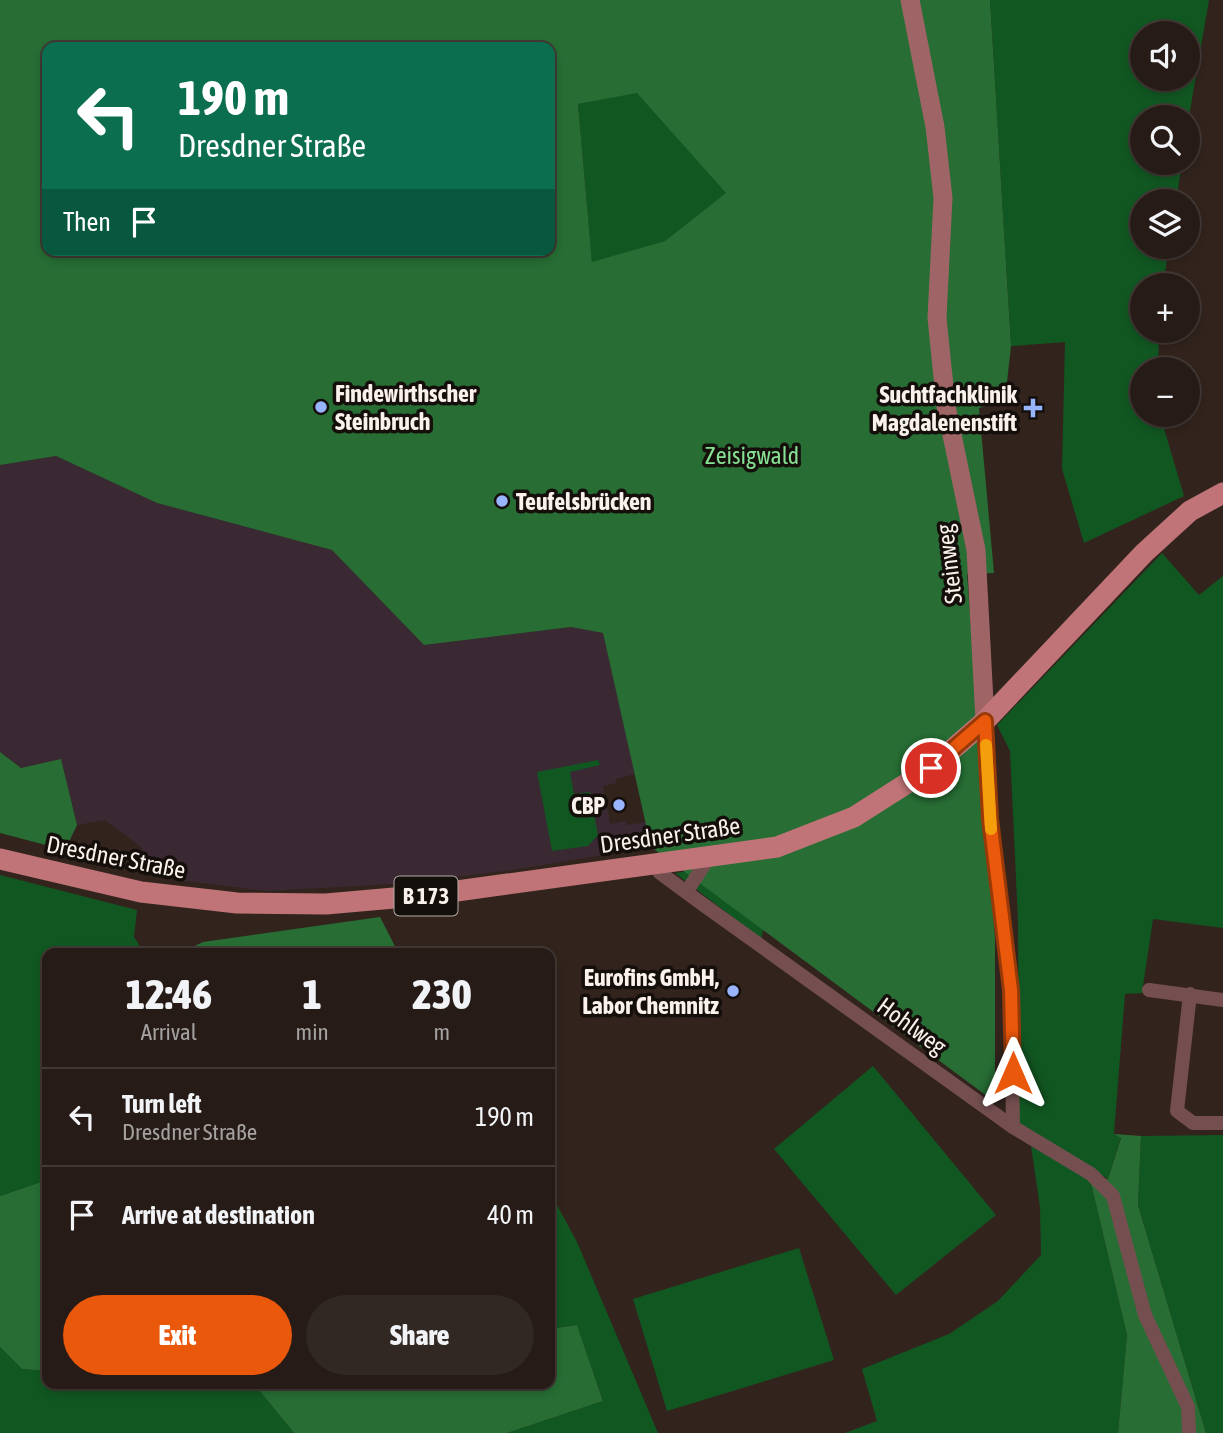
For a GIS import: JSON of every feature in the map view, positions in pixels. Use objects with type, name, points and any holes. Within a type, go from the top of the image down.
[{"type":"main road","name":"Dresdner Straße","points":[[0,859],[141,892],[237,903],[326,904],[428,895],[777,847],[854,817],[931,768],[985,721],[1144,553],[1190,512],[1223,493]]},
{"type":"street","name":"Steinweg","points":[[910,0],[935,127],[943,198],[937,318],[946,405],[976,550],[991,831],[1009,976],[1013,1046],[1013,1127]]},
{"type":"street","points":[[687,891],[710,856]]},
{"type":"street","name":"Hohlweg","points":[[658,863],[659,872],[1013,1127],[1091,1174],[1112,1196],[1145,1315],[1188,1407],[1189,1433]]},
{"type":"street","points":[[1149,990],[1223,1000]]},
{"type":"street","points":[[1190,994],[1177,1111],[1193,1123],[1223,1123]]},
{"type":"shaded area","points":[[56,456],[157,503],[332,550],[424,645],[571,627],[603,633],[635,774],[603,786],[610,824],[626,821],[627,825],[646,822],[651,847],[512,870],[410,883],[266,891],[154,877],[141,847],[105,820],[77,825],[61,760],[21,768],[0,752],[0,465]]},
{"type":"green space","name":"Zeisigwald","points":[[0,0],[990,0],[1011,346],[1005,400],[979,408],[994,573],[967,574],[995,938],[995,1102],[651,847],[603,633],[571,627],[424,645],[332,550],[157,503],[56,456],[0,465]],"holes":[[[637,93],[726,193],[665,241],[592,262],[578,104]]]},
{"type":"green space","points":[[990,0],[1209,0],[1200,52],[1200,21],[1130,21],[1130,91],[1193,91],[1191,105],[1130,105],[1130,175],[1180,175],[1178,189],[1130,189],[1130,259],[1167,259],[1165,273],[1130,273],[1130,343],[1159,343],[1158,357],[1130,357],[1130,427],[1164,427],[1184,496],[1084,543],[1062,469],[1065,342],[1011,346]]},
{"type":"green space","points":[[637,92],[727,193],[665,241],[592,263],[578,104]]},
{"type":"green space","points":[[1162,553],[1199,595],[1223,576],[1223,928],[1153,919],[1142,993],[1125,994],[1114,1134],[1121,1137],[1108,1179],[1019,1125],[1018,920],[1010,751],[997,725]]},
{"type":"green space","points":[[0,752],[21,768],[61,759],[77,825],[65,850],[0,833]]},
{"type":"green space","points":[[598,760],[600,765],[570,772],[574,794],[590,792],[598,835],[588,846],[552,851],[537,772]]},
{"type":"green space","points":[[781,857],[761,939],[675,873]]},
{"type":"green space","points":[[0,875],[137,910],[134,937],[141,948],[42,948],[42,1182],[0,1196]]},
{"type":"green space","points":[[380,917],[396,948],[190,948],[203,942]]},
{"type":"green space","points":[[873,1066],[996,1215],[896,1295],[774,1149]]},
{"type":"green space","points":[[1114,1134],[1141,1136],[1138,1205],[1206,1433],[1118,1433],[1127,1335],[1090,1179],[1108,1179],[1121,1138]]},
{"type":"green space","points":[[1223,1135],[1223,1433],[1206,1433],[1138,1205],[1141,1136]]},
{"type":"green space","points":[[1031,1146],[1090,1179],[1127,1335],[1118,1433],[845,1433],[877,1421],[862,1369],[949,1334],[998,1301],[1041,1255],[1040,1207]]},
{"type":"green space","points":[[42,1182],[42,1371],[22,1369],[0,1347],[0,1196]]},
{"type":"green space","points":[[555,1201],[577,1242],[658,1433],[507,1433],[603,1401],[577,1325],[555,1328]]},
{"type":"green space","points":[[799,1248],[834,1360],[667,1411],[633,1299]]},
{"type":"green space","points":[[577,1325],[603,1401],[507,1433],[294,1433],[258,1389],[555,1389],[555,1328]]},
{"type":"green space","points":[[0,1347],[22,1369],[42,1371],[42,1389],[258,1389],[294,1433],[0,1433]]},
{"type":"slow traffic","points":[[986,745],[991,829]]},
{"type":"place","name":"Findewirthscher Steinbruch","points":[[321,407]]},
{"type":"place","name":"Suchtfachklinik Magdalenenstift","points":[[1033,408]]},
{"type":"place","name":"Teufelsbrücken","points":[[502,501]]},
{"type":"place","name":"CBP","points":[[619,805]]},
{"type":"place","name":"Eurofins GmbH, Labor Chemnitz","points":[[733,991]]},
{"type":"route","points":[[931,768],[985,721],[990,819],[1011,990],[1013,1073]]}]
